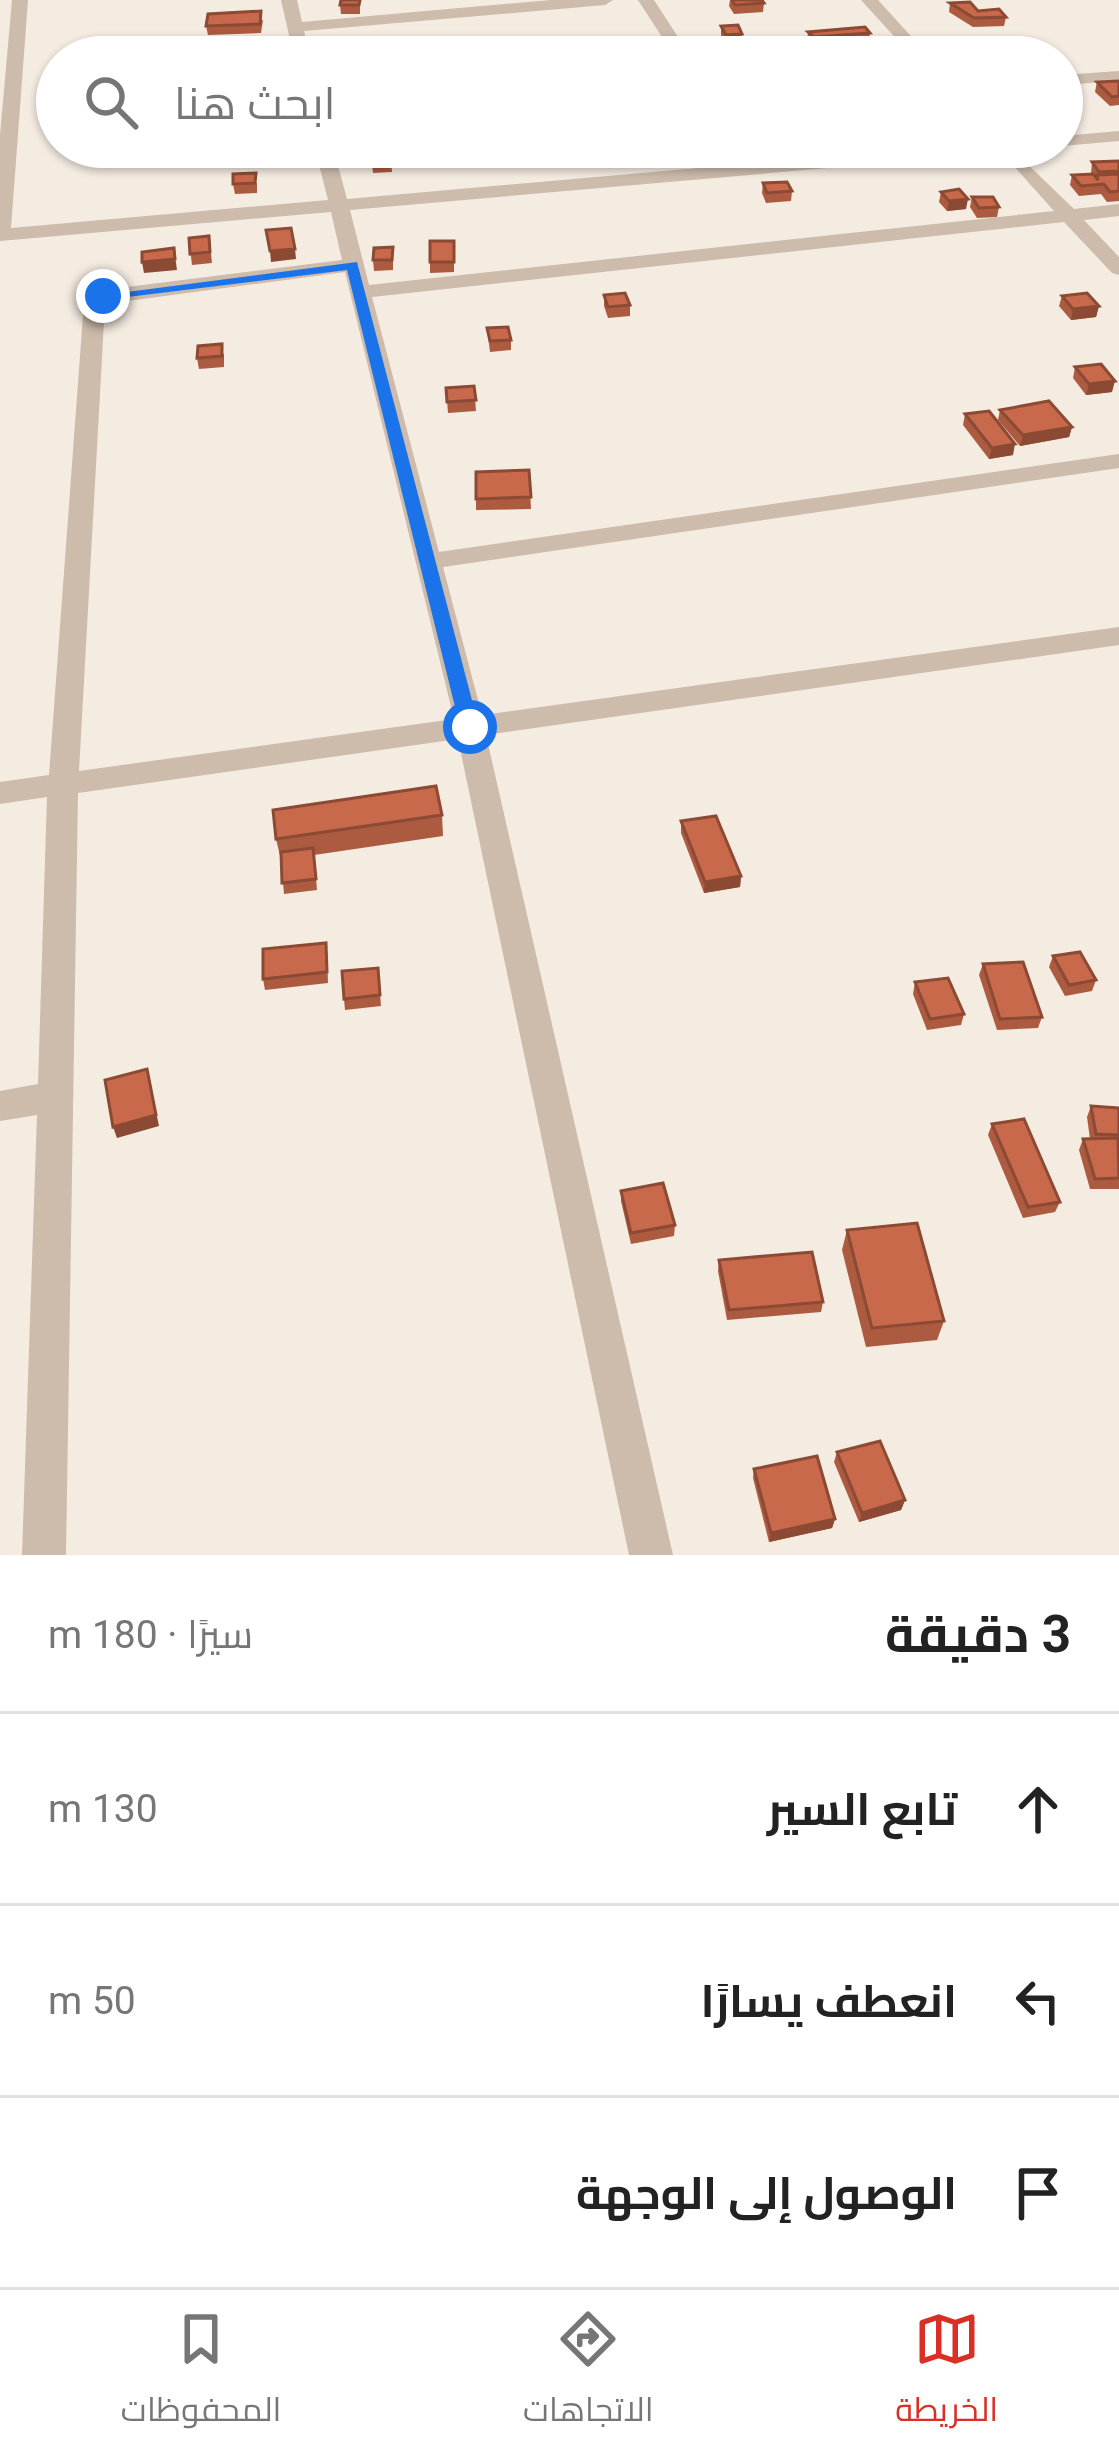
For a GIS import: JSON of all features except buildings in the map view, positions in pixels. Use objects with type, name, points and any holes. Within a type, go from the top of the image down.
[{"type":"street","points":[[20,0],[1,235],[768,168]]},
{"type":"street","points":[[290,0],[297,36]]},
{"type":"street","points":[[295,27],[605,0]]},
{"type":"street","points":[[646,0],[669,36]]},
{"type":"street","points":[[869,0],[902,36]]},
{"type":"street","points":[[1083,79],[1119,76]]},
{"type":"street","points":[[1083,139],[1119,136]]},
{"type":"street","points":[[328,168],[470,727],[651,1555]]},
{"type":"street","points":[[1025,168],[1119,269]]},
{"type":"street","points":[[44,1555],[63,784],[95,302],[103,296],[1119,210]]},
{"type":"street","points":[[429,561],[1119,461]]},
{"type":"street","points":[[0,793],[1119,637]]},
{"type":"street","points":[[0,1106],[54,1097]]},
{"type":"route","points":[[103,296],[352,265],[470,727]]}]
